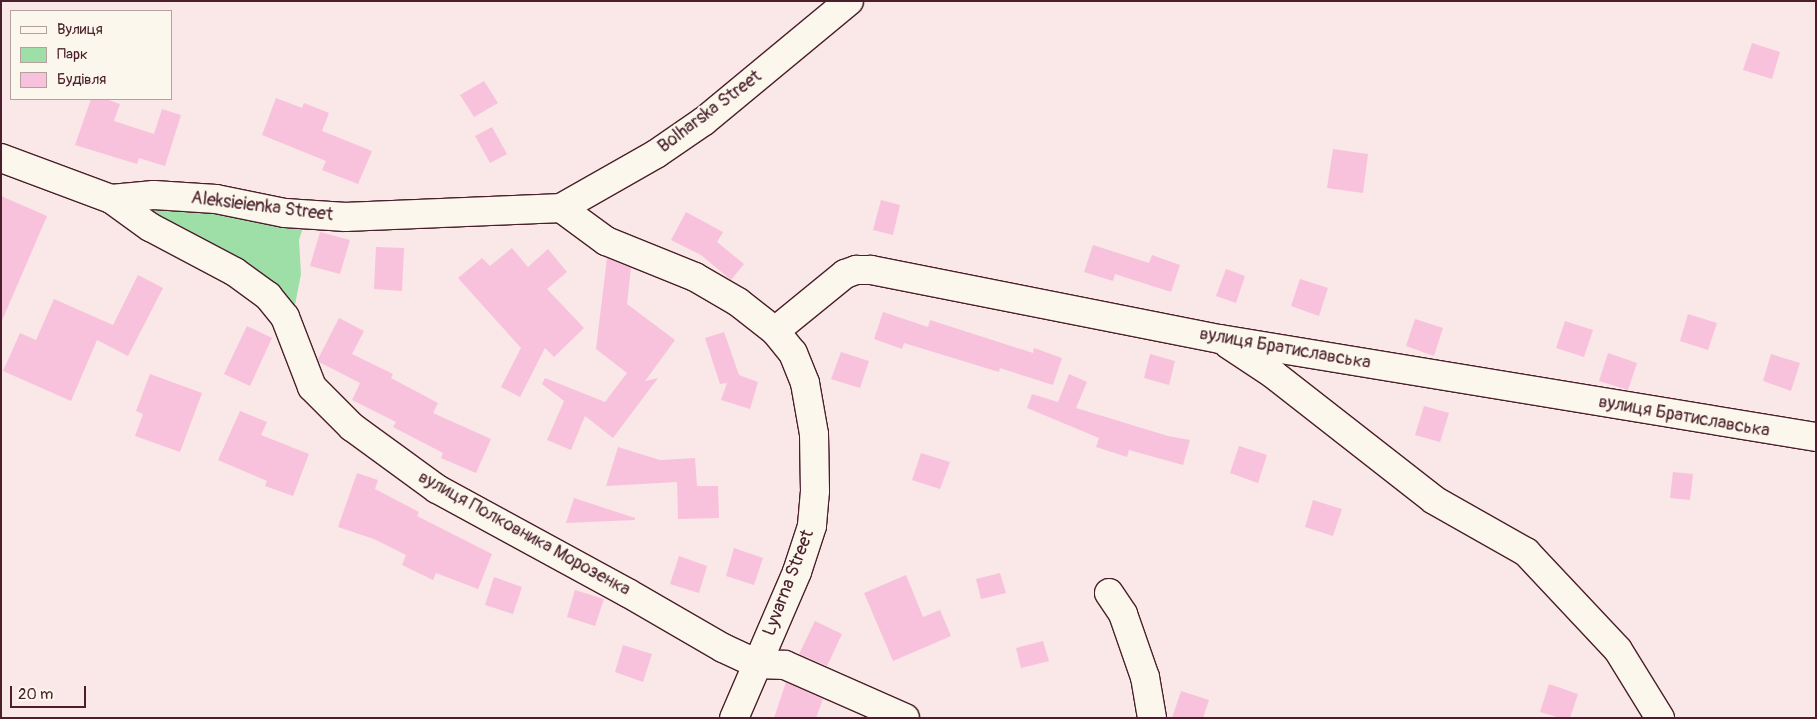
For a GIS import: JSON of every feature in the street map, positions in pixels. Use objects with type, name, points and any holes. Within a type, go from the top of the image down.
[{"type":"street","name":"Bolharska Street","points":[[561,208],[656,154],[704,121],[849,1]]},
{"type":"street","name":"Aleksieienka Street","points":[[1,158],[111,200],[154,195],[216,199],[285,213],[346,217],[561,208]]},
{"type":"street","name":"вулиця Полковника Морозенка","points":[[111,200],[150,227],[234,272],[268,296],[285,317],[312,387],[352,427],[438,489],[628,593],[723,648],[757,664],[785,665],[905,718]]},
{"type":"street","name":"Lyvarna Street","points":[[561,208],[606,241],[695,277],[738,302],[775,331],[793,353],[804,384],[814,434],[815,490],[812,526],[806,548],[734,718]]},
{"type":"street","name":"вулиця Братиславська","points":[[775,331],[845,274],[856,270],[871,270],[1220,339],[1816,437]]},
{"type":"street","points":[[1220,339],[1273,374],[1434,500],[1526,552],[1618,650],[1660,718]]},
{"type":"street","points":[[1109,593],[1123,614],[1145,677],[1152,718]]},
{"type":"green space","points":[[154,203],[304,224],[299,240],[301,274],[294,310],[152,219]]},
{"type":"building","points":[[1752,43],[1780,52],[1772,79],[1743,70]]},
{"type":"building","points":[[484,81],[498,103],[474,117],[460,95]]},
{"type":"building","points":[[276,98],[302,108],[304,103],[329,113],[322,131],[372,151],[358,184],[322,170],[326,161],[262,135]]},
{"type":"building","points":[[91,100],[109,100],[120,104],[114,121],[154,134],[162,109],[181,115],[165,166],[139,158],[137,164],[75,145]]},
{"type":"building","points":[[492,127],[507,154],[490,163],[475,136]]},
{"type":"building","points":[[1333,149],[1368,154],[1363,193],[1327,188]]},
{"type":"building","points":[[1,196],[47,216],[1,323]]},
{"type":"building","points":[[881,200],[900,205],[893,235],[873,230]]},
{"type":"building","points":[[686,212],[723,232],[717,242],[744,264],[731,280],[701,255],[671,240]]},
{"type":"building","points":[[320,232],[350,240],[340,274],[310,266]]},
{"type":"building","points":[[1093,245],[1149,263],[1152,255],[1180,265],[1171,292],[1115,274],[1113,281],[1084,272]]},
{"type":"building","points":[[376,247],[404,248],[402,291],[374,289]]},
{"type":"building","points":[[512,248],[528,267],[548,249],[567,272],[547,289],[584,328],[554,357],[545,348],[520,397],[501,387],[521,348],[458,278],[482,258],[490,266]]},
{"type":"building","points":[[607,258],[631,268],[627,304],[675,340],[645,381],[658,378],[613,438],[585,416],[571,450],[547,440],[564,401],[542,384],[545,378],[605,402],[627,373],[596,349]]},
{"type":"building","points":[[1226,269],[1245,276],[1236,303],[1216,296]]},
{"type":"building","points":[[138,275],[163,288],[128,356],[97,340],[71,401],[3,371],[20,333],[36,340],[54,299],[113,325]]},
{"type":"building","points":[[1300,279],[1328,288],[1319,316],[1291,306]]},
{"type":"building","points":[[883,312],[928,327],[930,320],[1033,353],[1034,348],[1062,358],[1053,385],[1000,368],[999,372],[904,343],[902,349],[874,339]]},
{"type":"building","points":[[1688,314],[1717,323],[1708,350],[1680,341]]},
{"type":"building","points":[[339,318],[364,331],[352,354],[393,374],[391,378],[438,403],[433,413],[491,439],[476,473],[441,458],[443,453],[393,427],[396,422],[352,400],[360,383],[319,362],[318,359]]},
{"type":"building","points":[[1415,319],[1443,328],[1434,356],[1406,346]]},
{"type":"building","points":[[1565,321],[1593,330],[1584,357],[1556,348]]},
{"type":"building","points":[[247,326],[272,338],[250,386],[224,374]]},
{"type":"building","points":[[724,332],[739,375],[758,382],[750,409],[721,400],[727,383],[720,384],[705,338]]},
{"type":"building","points":[[841,352],[869,361],[860,388],[831,379]]},
{"type":"building","points":[[1608,353],[1637,363],[1628,390],[1599,381]]},
{"type":"building","points":[[1150,354],[1175,361],[1169,385],[1144,378]]},
{"type":"building","points":[[1771,354],[1800,363],[1791,391],[1763,381]]},
{"type":"building","points":[[150,374],[202,393],[180,452],[135,436],[143,414],[136,411]]},
{"type":"building","points":[[1069,374],[1087,382],[1076,408],[1168,436],[1190,440],[1183,465],[1129,450],[1127,457],[1096,447],[1099,438],[1027,408],[1032,394],[1058,402]]},
{"type":"building","points":[[1424,406],[1449,413],[1440,442],[1415,435]]},
{"type":"building","points":[[240,411],[267,422],[261,435],[309,454],[293,496],[265,486],[267,481],[218,460]]},
{"type":"building","points":[[1239,446],[1267,455],[1258,483],[1230,473]]},
{"type":"building","points":[[618,447],[660,460],[695,458],[697,486],[718,486],[719,518],[678,519],[677,482],[606,486]]},
{"type":"building","points":[[921,453],[950,462],[940,489],[912,480]]},
{"type":"building","points":[[1673,472],[1693,474],[1690,500],[1670,498]]},
{"type":"building","points":[[357,473],[378,480],[375,489],[419,512],[417,516],[492,554],[478,589],[436,573],[433,580],[402,565],[406,555],[374,539],[338,527]]},
{"type":"building","points":[[574,498],[635,518],[635,520],[566,523]]},
{"type":"building","points":[[1313,500],[1342,509],[1333,536],[1305,527]]},
{"type":"building","points":[[734,548],[763,558],[754,585],[726,576]]},
{"type":"building","points":[[679,556],[707,566],[699,593],[670,584]]},
{"type":"building","points":[[1000,573],[1006,593],[981,599],[976,579]]},
{"type":"building","points":[[906,575],[923,617],[940,610],[951,636],[893,661],[864,593]]},
{"type":"building","points":[[494,577],[522,587],[513,614],[485,605]]},
{"type":"building","points":[[575,590],[604,599],[595,626],[567,617]]},
{"type":"building","points":[[815,621],[842,634],[827,666],[799,654]]},
{"type":"building","points":[[1043,641],[1049,661],[1021,668],[1016,648]]},
{"type":"building","points":[[623,645],[652,654],[643,682],[615,672]]},
{"type":"building","points":[[786,682],[823,699],[816,718],[774,718]]},
{"type":"building","points":[[1549,684],[1578,694],[1570,718],[1560,718],[1540,712]]},
{"type":"building","points":[[1181,691],[1209,700],[1203,718],[1172,718]]}]
